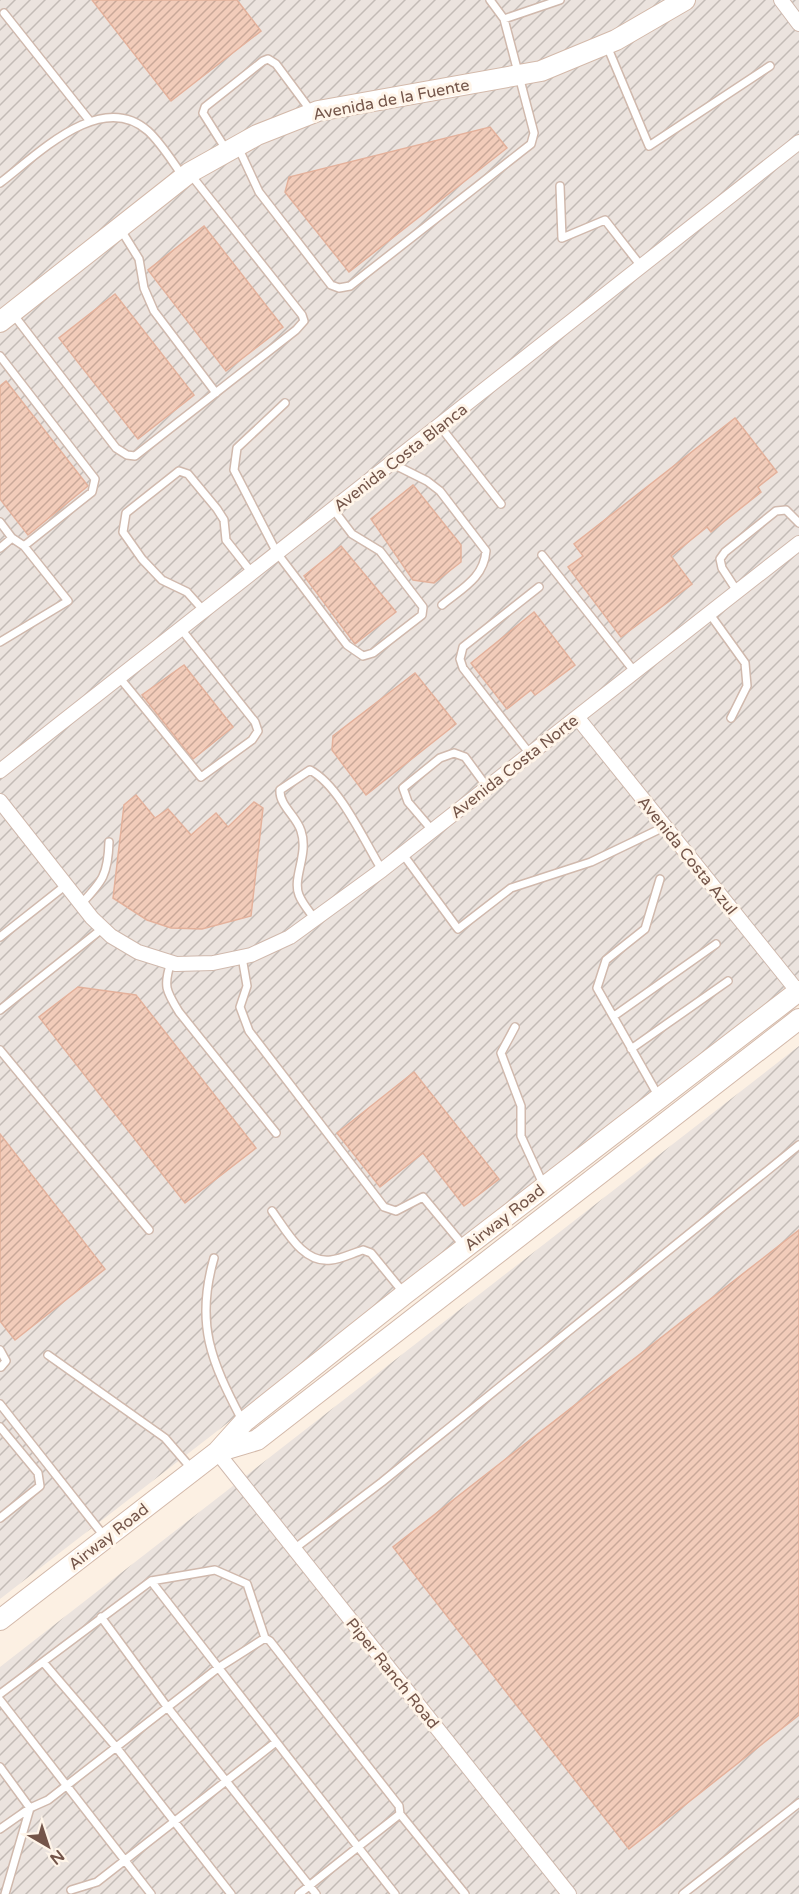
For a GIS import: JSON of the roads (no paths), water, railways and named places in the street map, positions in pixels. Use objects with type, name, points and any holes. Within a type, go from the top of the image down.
[{"type":"street","name":"Avenida de la Fuente","points":[[6,317],[186,175],[257,135],[312,113],[403,94],[541,71],[606,44],[685,0]]},
{"type":"street","points":[[781,0],[799,24]]},
{"type":"street","name":"Avenida Costa Blanca","points":[[0,771],[799,142]]},
{"type":"street","name":"Avenida Costa Norte","points":[[0,801],[66,885],[111,936],[138,952],[171,962],[213,963],[242,957],[290,937],[382,870],[799,543]]},
{"type":"street","name":"Avenida Costa Azul","points":[[577,717],[799,992]]},
{"type":"street","name":"Airway Road","points":[[0,1620],[217,1452],[243,1422],[405,1294],[659,1097],[799,992]]},
{"type":"street","name":"Airway Road","points":[[217,1452],[257,1440],[799,1019]]},
{"type":"street","name":"Piper Ranch Road","points":[[217,1452],[569,1894]]},
{"type":"lane","points":[[312,113],[276,64],[268,59],[206,107],[203,113],[233,149],[259,192],[331,285],[339,288],[350,286],[531,144],[534,133],[504,19],[490,0]]},
{"type":"lane","points":[[504,19],[560,0]]},
{"type":"lane","points":[[4,13],[88,120]]},
{"type":"lane","points":[[606,44],[649,147],[770,66]]},
{"type":"lane","points":[[0,183],[70,129],[88,120],[120,118],[131,121],[148,131],[302,315],[304,321],[296,330],[135,456],[127,455],[117,448],[6,317]]},
{"type":"lane","points":[[560,186],[562,238],[604,220],[641,266]]},
{"type":"lane","points":[[120,228],[139,259],[144,288],[154,311],[216,393]]},
{"type":"lane","points":[[0,356],[95,479],[92,492],[24,546]]},
{"type":"lane","points":[[285,403],[237,448],[234,470],[277,553],[347,645],[363,656],[373,653],[422,615],[423,607],[380,551],[352,534],[333,509]]},
{"type":"lane","points":[[440,425],[501,504]]},
{"type":"lane","points":[[391,463],[427,481],[440,491],[486,551],[483,568],[477,576],[442,605]]},
{"type":"lane","points":[[204,611],[188,592],[162,580],[142,559],[123,532],[126,513],[178,471],[188,474],[217,509],[224,520],[226,540],[252,573]]},
{"type":"lane","points":[[737,591],[722,568],[720,559],[724,552],[776,511],[786,510],[799,523]]},
{"type":"lane","points":[[0,522],[12,538],[24,546],[68,601],[0,642]]},
{"type":"lane","points":[[0,548],[12,538]]},
{"type":"lane","points":[[542,555],[634,671]]},
{"type":"lane","points":[[530,754],[463,668],[460,659],[463,647],[539,587]]},
{"type":"lane","points":[[709,613],[745,663],[747,686],[731,717]]},
{"type":"lane","points":[[119,677],[201,777],[252,740],[258,731],[255,722],[181,629]]},
{"type":"lane","points":[[432,830],[408,802],[403,788],[440,758],[454,753],[465,757],[488,787]]},
{"type":"lane","points":[[314,918],[298,894],[297,883],[304,853],[301,830],[280,797],[280,790],[303,773],[310,770],[321,776],[343,805],[382,870]]},
{"type":"lane","points":[[402,853],[459,929],[511,888],[591,862],[664,827]]},
{"type":"lane","points":[[81,903],[103,881],[108,864],[109,842]]},
{"type":"lane","points":[[659,1097],[597,988],[606,960],[645,929],[660,879]]},
{"type":"lane","points":[[0,937],[66,885]]},
{"type":"lane","points":[[0,1010],[103,928]]},
{"type":"lane","points":[[614,1016],[716,944]]},
{"type":"lane","points":[[242,957],[246,986],[240,1007],[249,1031],[384,1208],[396,1211],[423,1197],[465,1247]]},
{"type":"lane","points":[[171,962],[165,980],[167,993],[178,1012],[276,1133]]},
{"type":"lane","points":[[631,1049],[728,981]]},
{"type":"lane","points":[[515,1027],[501,1053],[521,1106],[521,1136],[544,1186]]},
{"type":"lane","points":[[0,1050],[149,1230]]},
{"type":"lane","points":[[294,1550],[382,1482],[799,1144]]},
{"type":"lane","points":[[272,1211],[298,1246],[315,1259],[331,1260],[363,1250],[371,1253],[405,1294]]},
{"type":"lane","points":[[214,1258],[204,1300],[207,1339],[226,1389],[243,1422]]},
{"type":"lane","points":[[0,1350],[6,1361],[1,1368]]},
{"type":"lane","points":[[48,1355],[165,1438],[193,1470]]},
{"type":"lane","points":[[0,1404],[105,1538]]},
{"type":"lane","points":[[0,1427],[38,1473],[40,1486],[0,1518]]},
{"type":"lane","points":[[0,1694],[151,1581],[215,1570],[247,1584],[265,1638],[270,1641],[399,1806],[400,1814],[465,1894]]},
{"type":"lane","points":[[151,1581],[395,1894]]},
{"type":"lane","points":[[101,1617],[168,1708],[316,1894]]},
{"type":"lane","points":[[0,1829],[30,1808],[48,1800],[218,1668],[253,1642],[265,1638]]},
{"type":"lane","points":[[43,1662],[116,1747],[231,1894]]},
{"type":"lane","points":[[0,1700],[151,1894]]},
{"type":"lane","points":[[71,1890],[97,1882],[276,1742]]},
{"type":"lane","points":[[0,1767],[30,1808]]},
{"type":"lane","points":[[683,1894],[799,1803]]},
{"type":"lane","points":[[4,1894],[30,1808]]},
{"type":"lane","points":[[299,1894],[400,1814]]}]
